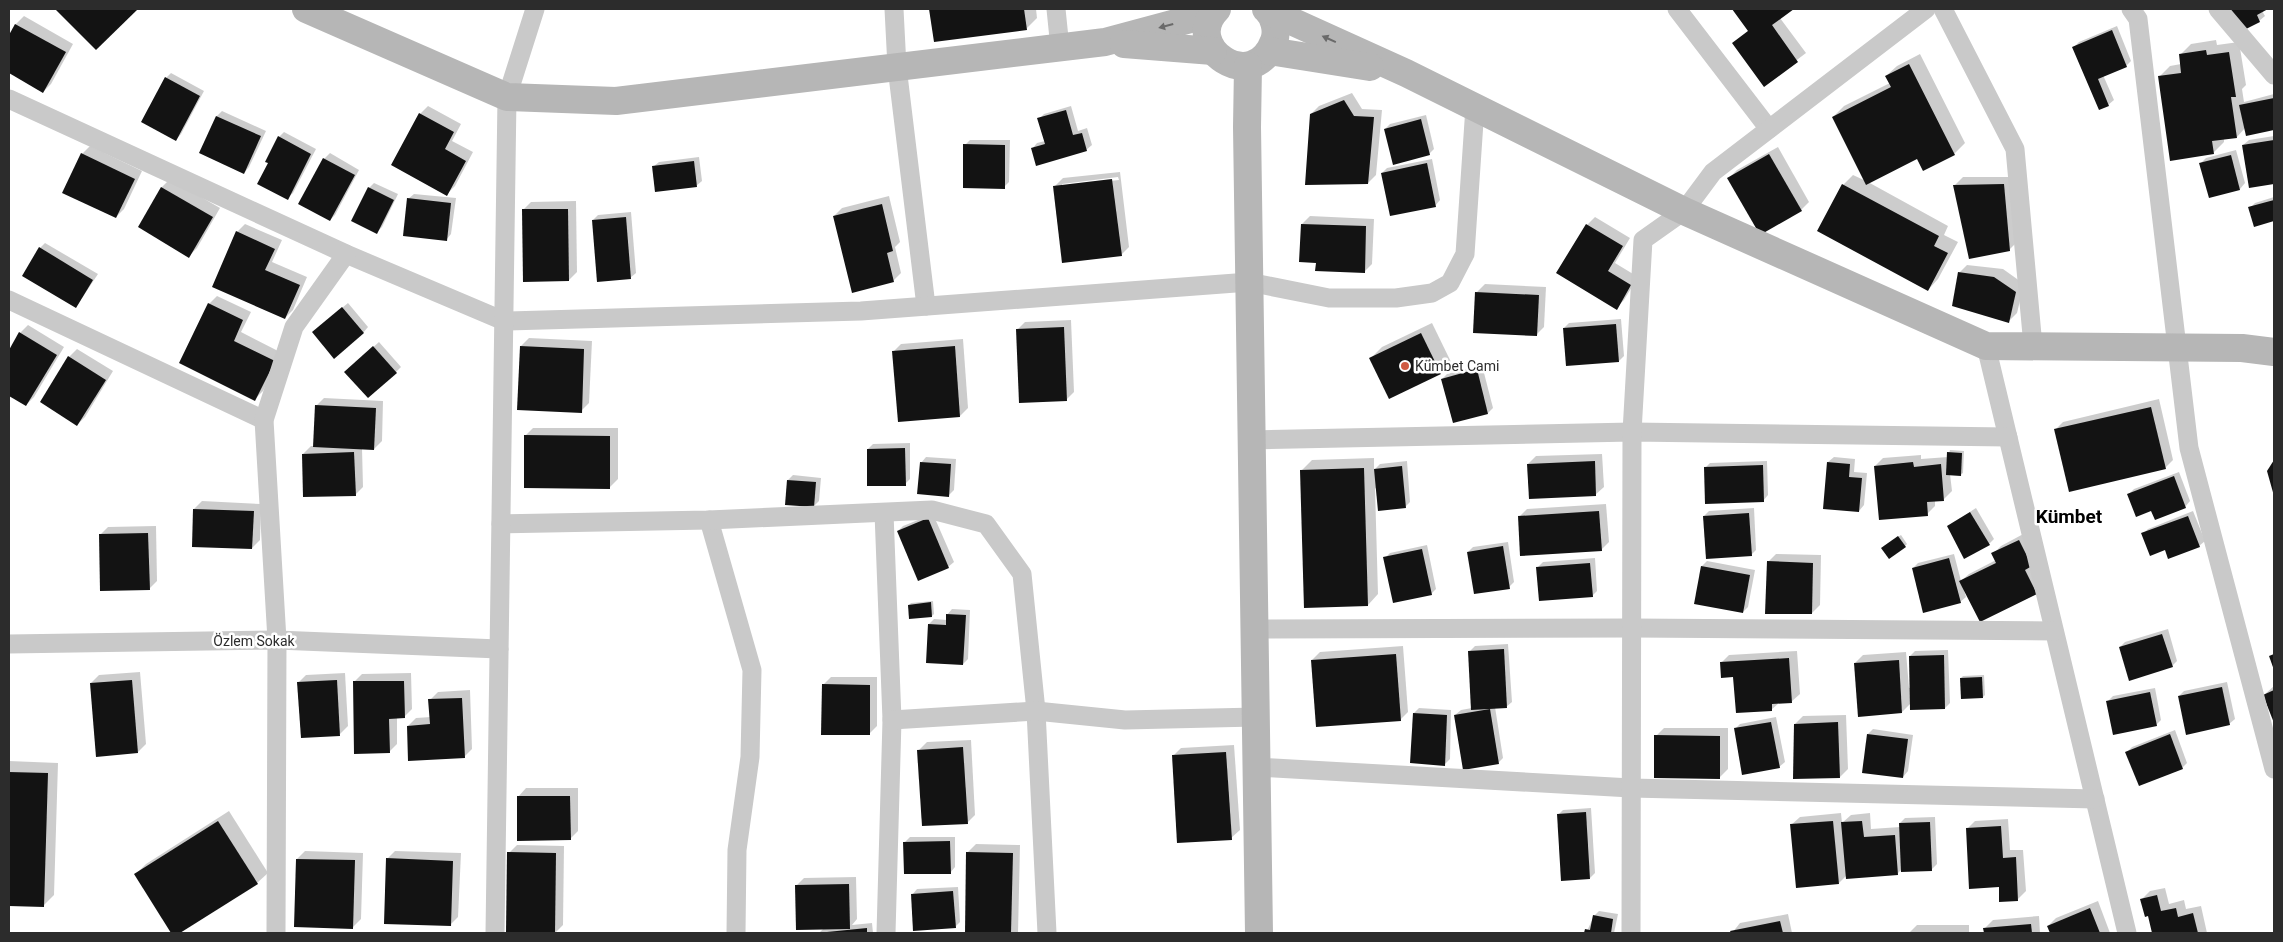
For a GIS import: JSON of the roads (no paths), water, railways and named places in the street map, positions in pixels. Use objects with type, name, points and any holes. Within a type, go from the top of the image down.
[{"type":"street","points":[[306,9],[507,97],[616,101],[1105,42],[1215,11]]},
{"type":"street","points":[[495,933],[507,97],[535,9]]},
{"type":"street","points":[[894,9],[897,67],[926,306]]},
{"type":"street","points":[[1056,9],[1060,48]]},
{"type":"street","points":[[1677,9],[1769,129]]},
{"type":"street","points":[[1630,933],[1632,432],[1643,240],[1684,211],[1713,172],[1926,9]]},
{"type":"street","points":[[1942,9],[2015,149],[2033,346]]},
{"type":"street","points":[[2131,9],[2138,19],[2189,448],[2274,769]]},
{"type":"street","points":[[2218,9],[2274,75]]},
{"type":"street","points":[[1267,10],[1406,73],[1684,211],[1986,346],[2242,348],[2274,352]]},
{"type":"street","points":[[1238,57],[1275,38],[1275,24],[1267,10]]},
{"type":"street","points":[[1215,11],[1208,25],[1208,39],[1238,57]]},
{"type":"street","points":[[1105,42],[1406,73]]},
{"type":"street","points":[[1238,57],[1247,127],[1259,933]]},
{"type":"street","points":[[9,99],[346,254],[504,321],[861,311],[1249,282],[1329,298],[1396,298],[1432,292],[1450,283],[1465,254],[1475,107]]},
{"type":"street","points":[[276,933],[277,640],[264,420],[294,327],[346,254]]},
{"type":"street","points":[[9,300],[264,420]]},
{"type":"street","points":[[1986,346],[2127,933]]},
{"type":"street","points":[[1251,440],[1632,432],[2008,437]]},
{"type":"street","points":[[501,524],[709,520],[932,510],[986,524],[1022,574],[1036,711],[1047,933]]},
{"type":"street","points":[[884,513],[892,720],[886,933]]},
{"type":"street","points":[[709,520],[752,670],[750,757],[737,850],[736,933]]},
{"type":"street","points":[[1254,629],[1632,628],[2054,631]]},
{"type":"street","name":"Özlem Sokak","points":[[9,644],[277,640],[499,649]]},
{"type":"street","points":[[892,720],[1036,711],[1125,720],[1256,717]]},
{"type":"street","points":[[1256,767],[1631,788],[2095,799]]},
{"type":"place","name":"Kümbet Cami","points":[[1405,366]]},
{"type":"district","name":"Kümbet","points":[[2069,516]]}]
